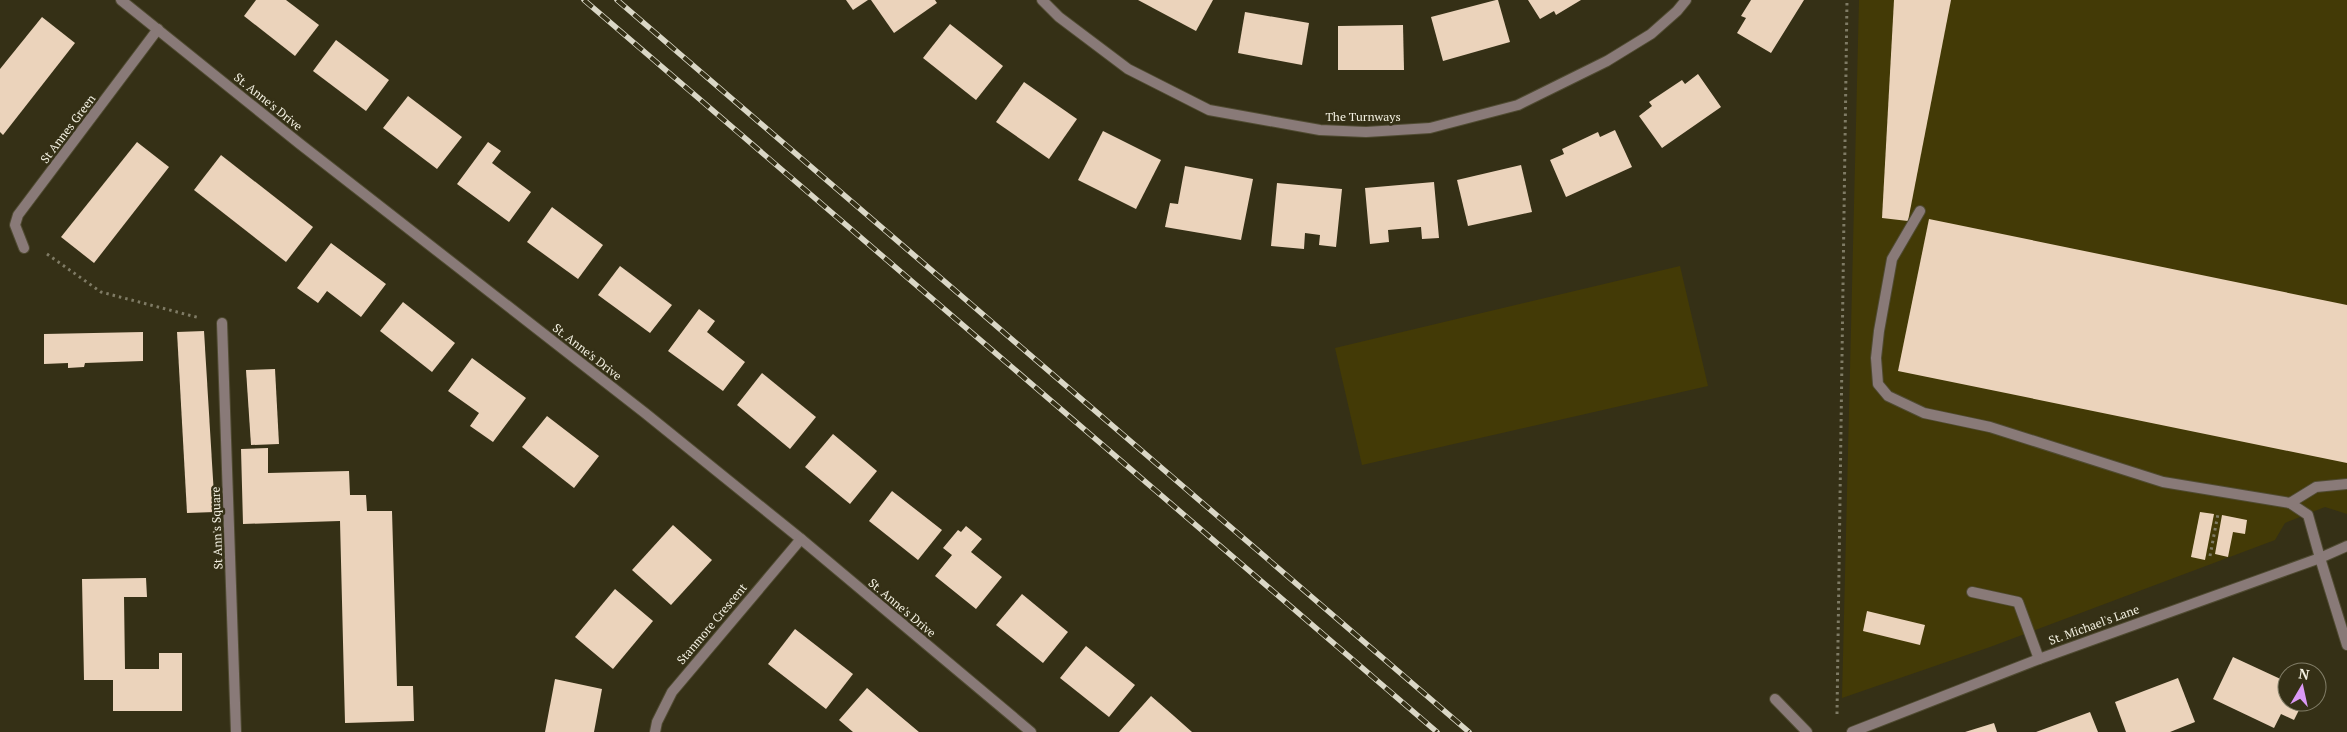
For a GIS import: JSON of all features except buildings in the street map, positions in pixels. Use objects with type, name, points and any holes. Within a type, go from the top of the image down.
[{"type":"street","name":"St. Anne's Drive","points":[[121,0],[300,144],[645,413],[801,539],[1030,732]]},
{"type":"street","name":"The Turnways","points":[[1042,0],[1060,17],[1128,69],[1209,110],[1320,130],[1366,132],[1430,128],[1518,105],[1573,80],[1629,48],[1651,34],[1677,11],[1686,0]]},
{"type":"street","name":"St Annes Green","points":[[24,248],[14,225],[18,215],[158,29]]},
{"type":"street","points":[[1920,211],[1892,259],[1879,331],[1876,358],[1878,384],[1888,396],[1924,413],[1990,427],[2163,482],[2290,503],[2308,515],[2347,645]]},
{"type":"street","name":"St Ann's Square","points":[[222,323],[236,732]]},
{"type":"street","points":[[2290,503],[2316,487],[2347,484]]},
{"type":"street","name":"Stanmore Crescent","points":[[655,732],[656,722],[672,692],[801,539]]},
{"type":"street","name":"St. Michael's Lane","points":[[1856,731],[2039,659],[2320,558],[2347,546]]},
{"type":"street","points":[[1972,592],[2018,602],[2039,659]]},
{"type":"street","points":[[1775,699],[1807,732]]},
{"type":"path","points":[[1837,723],[1847,0]]},
{"type":"path","points":[[24,248],[51,255],[101,292],[222,323]]},
{"type":"path","points":[[2210,556],[2222,493]]},
{"type":"shaded area","points":[[1859,0],[2347,0],[2347,514],[2325,507],[2285,523],[2275,540],[1990,647],[1842,698]]},
{"type":"shaded area","points":[[1680,266],[1708,386],[1362,465],[1335,348]]},
{"type":"railway","points":[[584,0],[1437,732]]},
{"type":"railway","points":[[617,0],[1469,732]]}]
